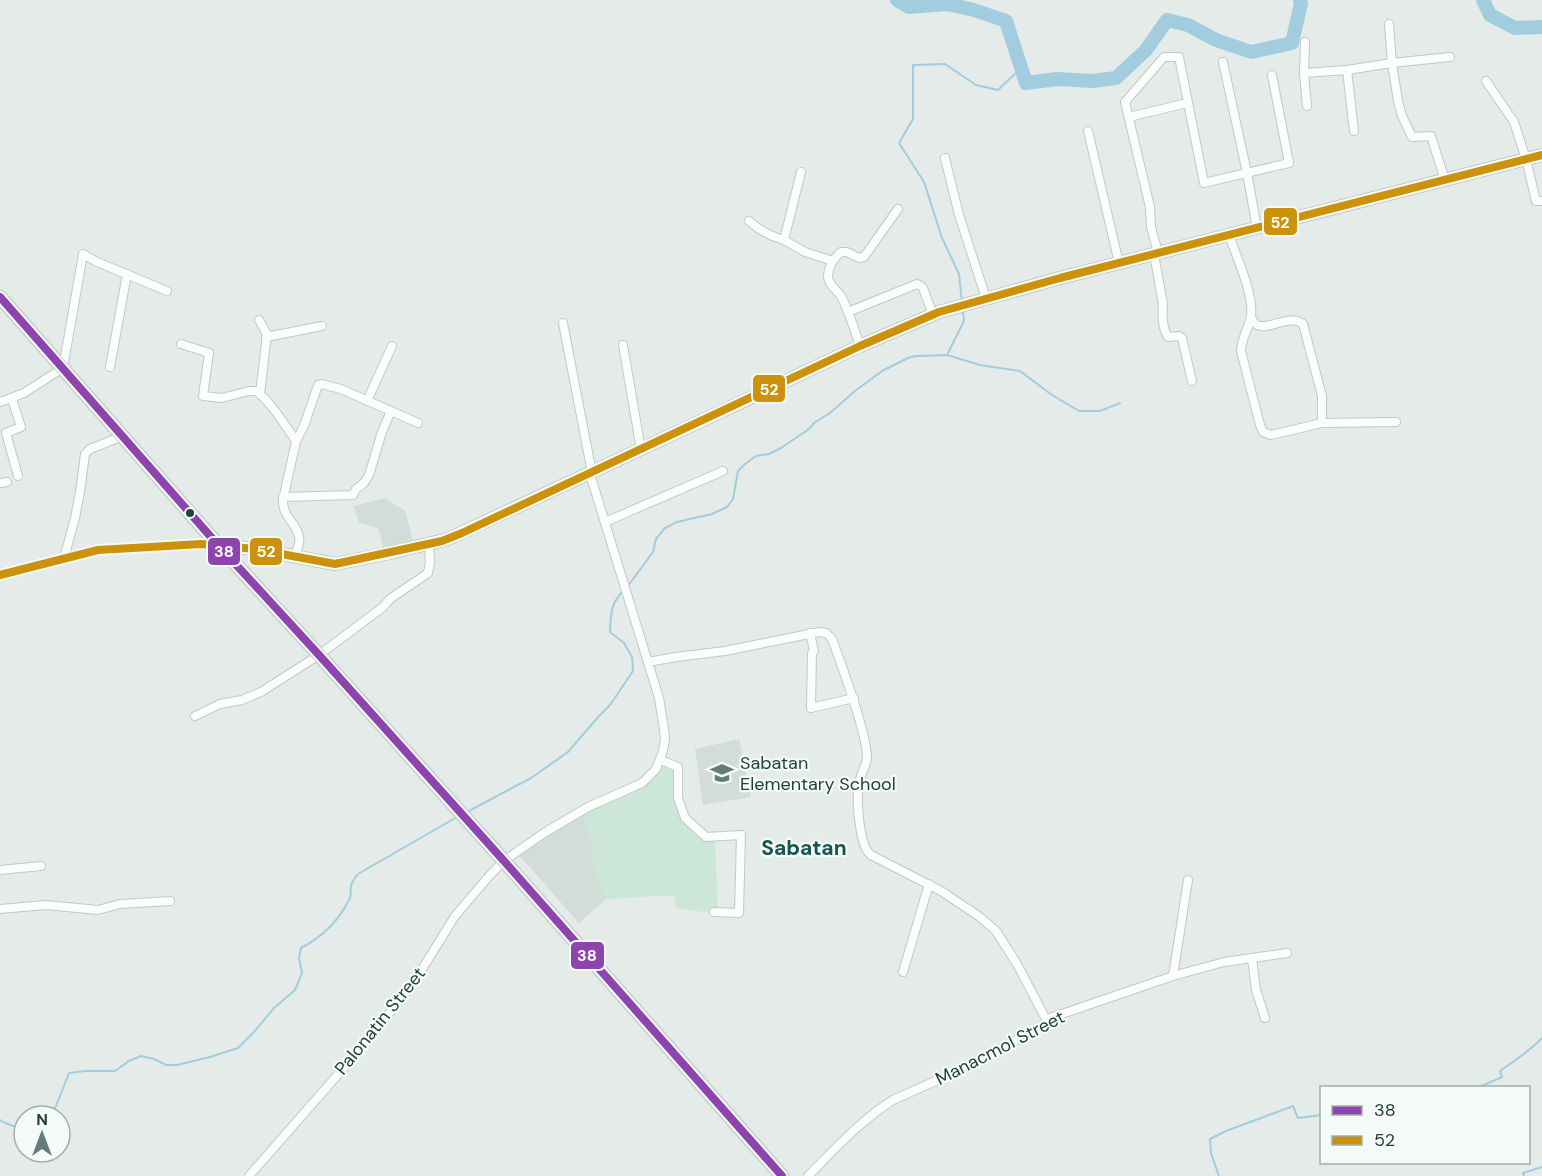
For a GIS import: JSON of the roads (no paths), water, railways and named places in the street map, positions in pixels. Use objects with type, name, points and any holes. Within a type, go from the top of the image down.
[{"type":"main road","points":[[218,545],[255,549],[329,564],[448,539],[860,346],[955,307],[1542,155]]},
{"type":"main road","points":[[0,297],[218,545],[504,861],[782,1176]]},
{"type":"street","points":[[1389,24],[1392,63],[1402,117],[1412,136],[1431,136],[1445,180]]},
{"type":"street","points":[[1305,42],[1304,73],[1307,106]]},
{"type":"street","points":[[1192,381],[1182,338],[1170,337],[1166,332],[1150,226],[1150,207],[1125,102],[1164,57],[1179,57],[1204,183],[1289,163],[1272,75]]},
{"type":"street","points":[[1304,73],[1450,57]]},
{"type":"street","points":[[1223,62],[1257,228]]},
{"type":"street","points":[[1347,70],[1354,131]]},
{"type":"street","points":[[1486,81],[1514,122],[1527,159],[1536,201],[1542,201]]},
{"type":"street","points":[[1129,117],[1187,103]]},
{"type":"street","points":[[1088,130],[1119,263]]},
{"type":"street","points":[[945,158],[959,215],[986,298]]},
{"type":"street","points":[[784,240],[801,172]]},
{"type":"street","points":[[860,346],[841,296],[828,279],[833,261],[843,251],[859,258],[864,257],[898,209]]},
{"type":"street","points":[[749,221],[770,236],[784,240],[805,252],[833,261]]},
{"type":"street","points":[[1229,235],[1251,298],[1251,318],[1240,351],[1263,432],[1271,435],[1322,423],[1396,422]]},
{"type":"street","points":[[0,402],[24,393],[63,368],[83,254],[167,291]]},
{"type":"street","points":[[110,367],[126,274]]},
{"type":"street","points":[[848,312],[917,284],[923,288],[933,315]]},
{"type":"street","points":[[1251,318],[1261,326],[1292,320],[1303,324],[1322,396],[1322,423]]},
{"type":"street","points":[[259,320],[266,331],[260,394]]},
{"type":"street","points":[[563,323],[591,473],[658,698],[664,729],[661,760],[678,767],[678,798],[685,818],[706,837],[741,835],[739,913],[714,912]]},
{"type":"street","points":[[266,337],[322,326]]},
{"type":"street","points":[[181,344],[209,353],[203,396],[222,398],[256,391],[296,441]]},
{"type":"street","points":[[623,345],[641,450]]},
{"type":"street","points":[[367,401],[392,346]]},
{"type":"street","points":[[294,556],[299,537],[283,510],[283,497],[296,441],[319,384],[341,389],[418,423]]},
{"type":"street","points":[[12,399],[21,427],[6,433],[18,476]]},
{"type":"street","points":[[283,497],[353,495],[369,475],[391,411]]},
{"type":"street","points":[[64,558],[77,510],[85,454],[90,449],[123,436]]},
{"type":"street","points":[[605,522],[723,471]]},
{"type":"street","points":[[195,716],[220,704],[242,700],[261,692],[319,655],[383,607],[390,599],[428,573],[429,543]]},
{"type":"street","points":[[0,575],[98,550],[218,545]]},
{"type":"street","points":[[648,662],[725,651],[810,633],[821,632],[830,636],[854,698],[863,731],[866,763],[858,792],[861,830],[866,850],[871,855],[929,884],[980,917],[996,931],[1017,964],[1047,1021]]},
{"type":"street","points":[[810,633],[814,651],[812,653],[811,708],[854,698]]},
{"type":"street","name":"Palonatin Street","points":[[249,1176],[370,1038],[416,979],[463,905],[504,861],[544,833],[588,807],[642,783],[656,770],[661,760]]},
{"type":"street","points":[[0,870],[42,866]]},
{"type":"street","points":[[1173,976],[1188,879]]},
{"type":"street","points":[[903,972],[929,884]]},
{"type":"street","points":[[0,909],[46,905],[98,910],[120,904],[170,901]]},
{"type":"street","name":"Manacmol Street","points":[[808,1176],[888,1103],[960,1070],[1057,1016],[1173,976],[1224,962],[1287,953]]},
{"type":"street","points":[[1252,958],[1256,990],[1265,1018]]},
{"type":"waterway","points":[[897,0],[909,7],[947,4],[1006,21],[1026,83],[1057,79],[1092,81],[1116,78],[1146,50],[1167,20],[1188,25],[1216,40],[1251,52],[1292,43],[1300,0]]},
{"type":"waterway","points":[[1483,0],[1490,15],[1515,28],[1542,27]]},
{"type":"waterway","points":[[962,302],[959,274],[942,238],[924,182],[899,143],[913,119],[913,65],[945,64],[976,85],[998,90],[1021,68]]},
{"type":"waterway","points":[[947,355],[964,321],[963,311]]},
{"type":"waterway","points":[[628,586],[653,552],[656,539],[665,528],[677,522],[712,514],[727,507],[733,499],[738,471],[745,464],[756,456],[769,454],[781,448],[830,413],[882,371],[908,358],[947,355],[980,365],[1020,371],[1052,395],[1079,411],[1100,411],[1120,403]]},
{"type":"waterway","points":[[467,812],[531,778],[568,752],[610,705],[633,671],[632,657],[624,643],[610,632],[611,614],[619,595],[624,590]]},
{"type":"waterway","points":[[57,1104],[69,1073],[115,1071],[141,1056],[166,1065],[177,1065],[238,1048],[274,1008],[295,990],[302,973],[299,958],[301,948],[323,934],[335,922],[350,898],[351,884],[358,874],[457,817]]},
{"type":"waterway","points":[[1482,1086],[1502,1077],[1500,1071],[1542,1038]]},
{"type":"waterway","points":[[1219,1176],[1211,1153],[1210,1139],[1293,1106],[1298,1118],[1320,1115]]},
{"type":"waterway","points":[[0,1120],[12,1126]]},
{"type":"waterway","points":[[1524,1176],[1523,1173],[1542,1167]]},
{"type":"place","name":"Sabatan Elementary School","points":[[722,773]]},
{"type":"district","name":"Sabatan","points":[[804,848]]}]
